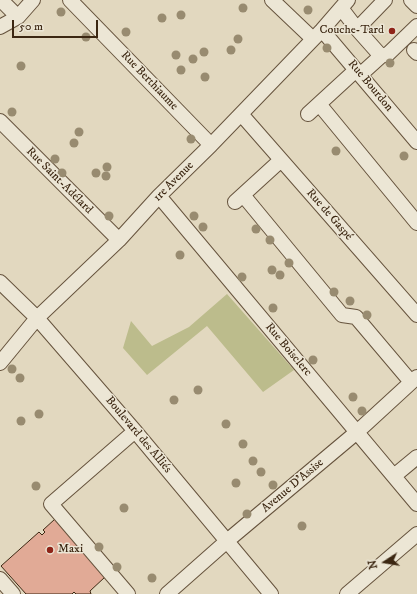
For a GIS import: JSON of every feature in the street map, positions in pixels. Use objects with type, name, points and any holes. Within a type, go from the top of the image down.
[{"type":"street","points":[[0,27],[18,17],[33,0]]},
{"type":"street","name":"Rue Berthiaume","points":[[70,0],[211,145]]},
{"type":"street","name":"Rue Bourdon","points":[[272,0],[318,35],[358,73],[417,142]]},
{"type":"street","points":[[357,29],[385,0]]},
{"type":"street","points":[[411,0],[417,6]]},
{"type":"street","points":[[3,4],[18,17]]},
{"type":"street","points":[[345,4],[357,29],[381,56]]},
{"type":"street","name":"1re Avenue","points":[[0,363],[37,318],[119,240],[159,196],[318,35],[345,4]]},
{"type":"street","points":[[308,114],[358,73],[381,56],[388,54],[417,26]]},
{"type":"street","points":[[319,104],[417,223]]},
{"type":"street","name":"Rue de Gaspé","points":[[241,114],[417,315]]},
{"type":"street","name":"Rue Saint-Adélard","points":[[0,121],[119,240]]},
{"type":"street","points":[[281,160],[239,199],[342,315],[356,317],[414,379]]},
{"type":"street","name":"Rue Boisclerc","points":[[159,196],[417,504]]},
{"type":"street","name":"Boulevard des Alliés","points":[[0,282],[37,318],[135,431],[271,594]]},
{"type":"street","name":"Avenue D'Assise","points":[[167,594],[227,541],[357,432],[414,379]]},
{"type":"street","points":[[128,594],[51,504],[135,431]]},
{"type":"street","points":[[394,476],[417,457]]},
{"type":"street","points":[[347,594],[417,534]]},
{"type":"street","points":[[0,579],[13,594]]},
{"type":"green space","points":[[227,294],[294,370],[263,392],[207,326],[147,375],[123,348],[131,321],[152,346],[189,327]]},
{"type":"building","name":"Maxi","points":[[55,519],[105,577],[90,591],[91,594],[76,594],[74,592],[72,594],[26,594],[1,566],[39,532],[42,535],[45,532],[43,530]]},
{"type":"place","name":"Couche-Tard","points":[[392,31]]},
{"type":"place","name":"Maxi","points":[[50,550]]}]
